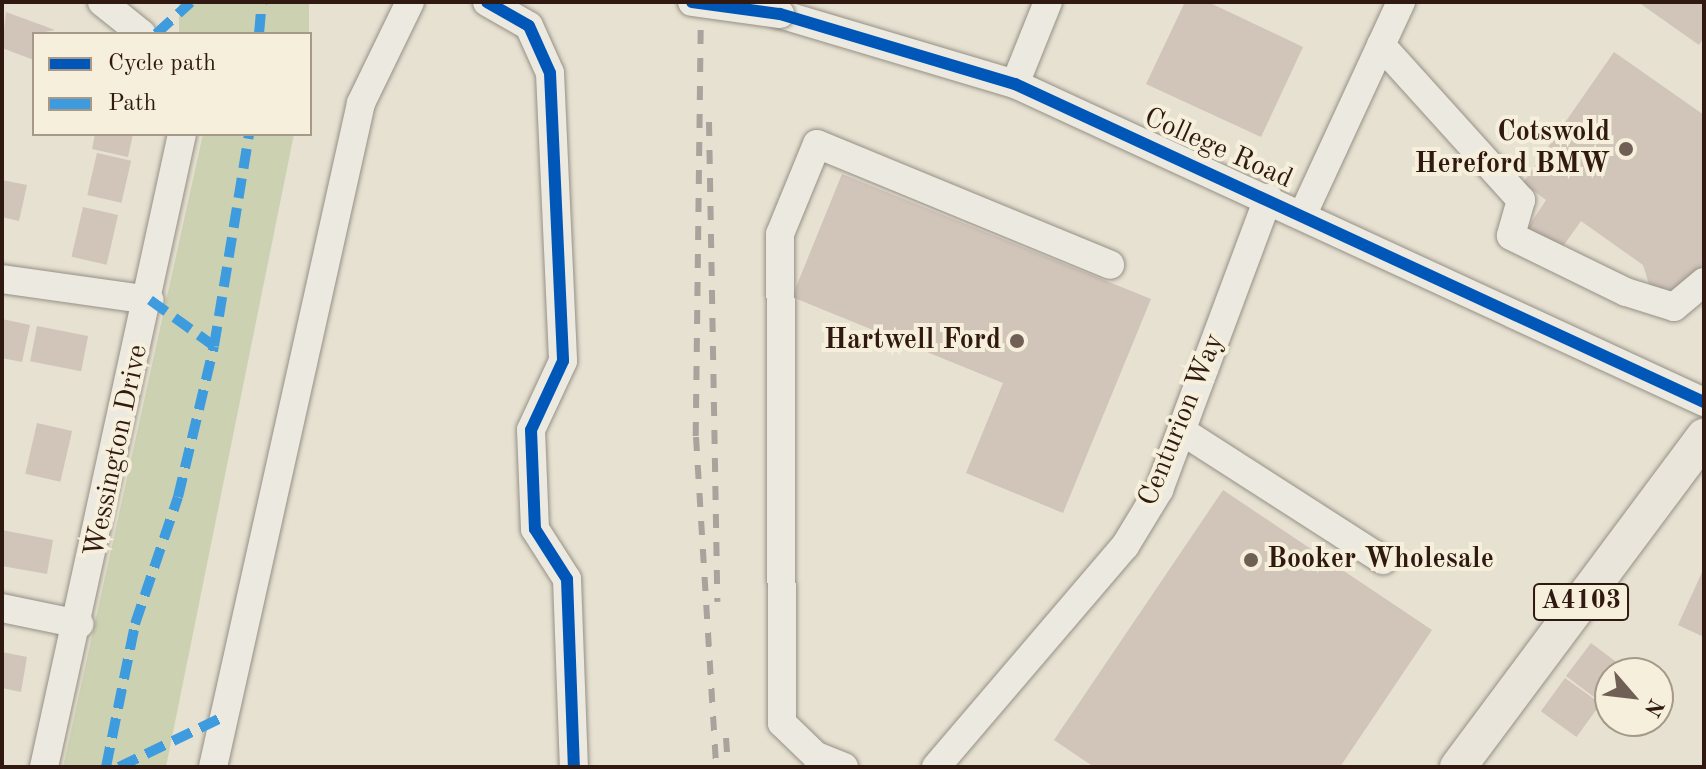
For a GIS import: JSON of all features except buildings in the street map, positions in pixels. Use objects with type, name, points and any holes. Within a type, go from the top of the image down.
[{"type":"main road","name":"A4103","points":[[1458,767],[1704,437]]},
{"type":"street","points":[[102,2],[140,32]]},
{"type":"street","points":[[213,767],[361,103],[410,2]]},
{"type":"street","points":[[487,2],[529,26],[550,73],[563,361],[531,430],[535,529],[567,579],[574,767]]},
{"type":"street","name":"College Road","points":[[692,2],[780,14],[1015,84],[1303,214],[1704,402]]},
{"type":"street","points":[[1015,84],[1048,2]]},
{"type":"street","points":[[1303,214],[1401,2]]},
{"type":"street","points":[[1381,45],[1521,200],[1511,236],[1626,292],[1674,307],[1704,282]]},
{"type":"street","name":"Wessington Drive","points":[[44,767],[79,624],[150,300],[182,136]]},
{"type":"street","points":[[844,767],[815,755],[782,723],[781,709],[780,234],[817,144],[1110,265]]},
{"type":"street","name":"Centurion Way","points":[[952,762],[1125,546],[1182,431],[1268,198]]},
{"type":"street","points":[[2,279],[150,300]]},
{"type":"street","points":[[1182,431],[1383,560]]},
{"type":"street","points":[[2,608],[79,624]]},
{"type":"green space","points":[[179,2],[309,2],[309,32],[179,32]]},
{"type":"green space","points":[[203,136],[294,136],[166,767],[63,767]]},
{"type":"railway","points":[[701,2],[696,437],[716,767]]},
{"type":"railway","points":[[709,122],[717,602]]},
{"type":"railway","points":[[726,738],[728,767]]},
{"type":"marked path","points":[[158,32],[191,2]]},
{"type":"marked path","points":[[259,32],[262,2]]},
{"type":"marked path","points":[[106,767],[135,624],[178,497],[214,346],[249,136]]},
{"type":"marked path","points":[[150,300],[214,346]]},
{"type":"marked path","points":[[119,767],[223,717]]},
{"type":"cycle path","points":[[487,2],[529,26],[550,73],[563,361],[531,430],[535,529],[567,579],[574,767]]},
{"type":"cycle path","points":[[692,2],[780,14],[1015,84],[1704,402]]},
{"type":"place","name":"Cotswold Hereford BMW","points":[[1626,149]]},
{"type":"place","name":"Hartwell Ford","points":[[1017,341]]},
{"type":"place","name":"Booker Wholesale","points":[[1251,560]]}]
